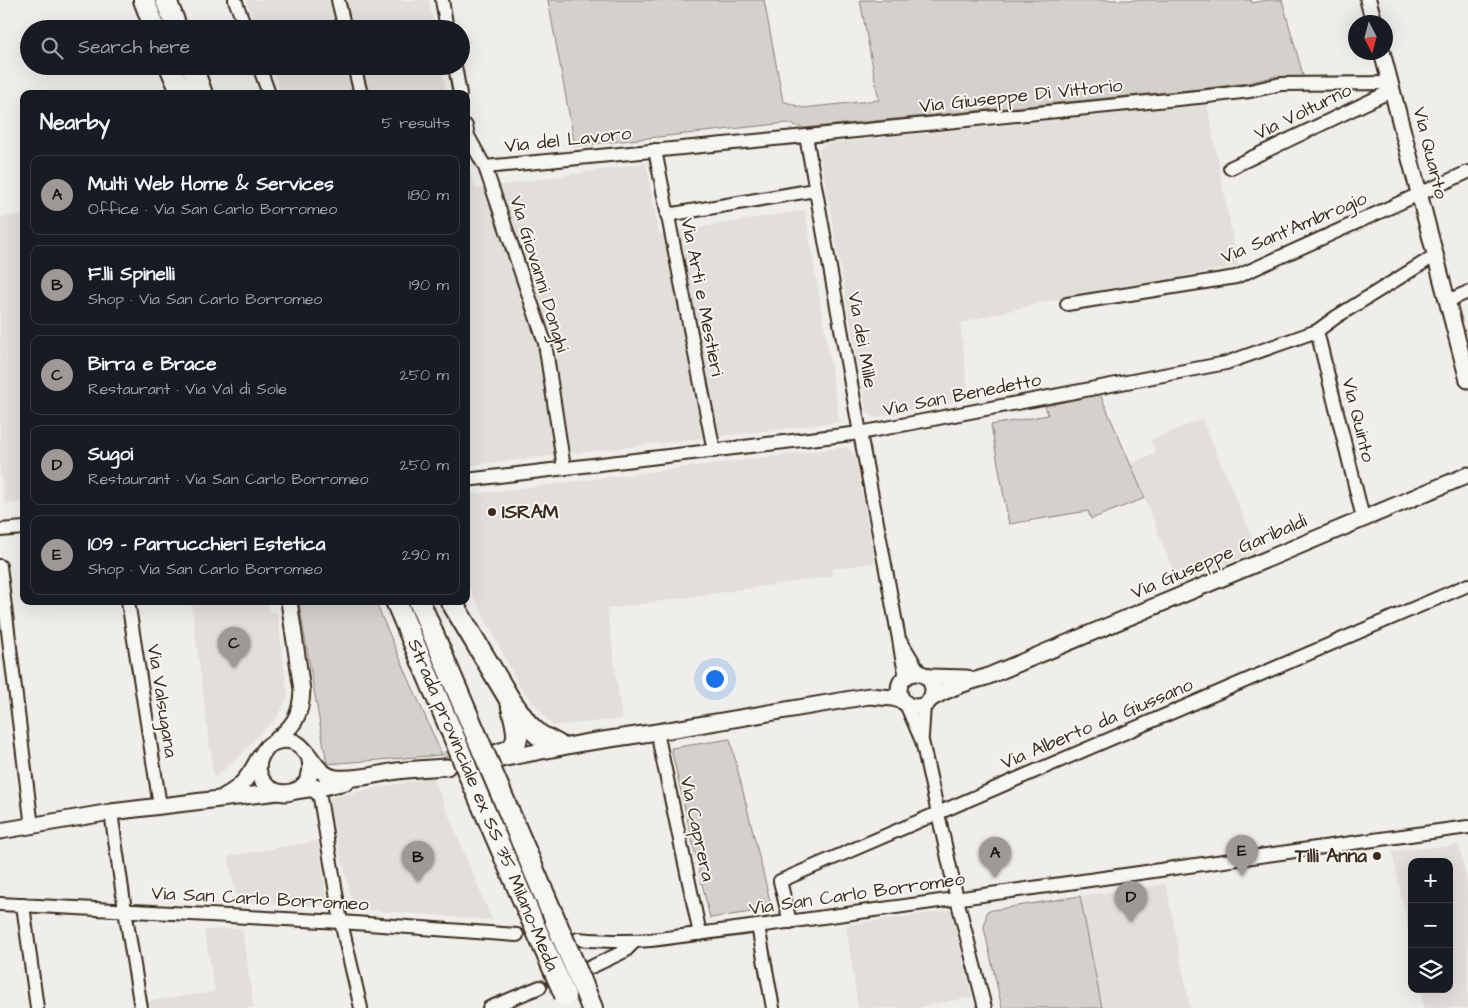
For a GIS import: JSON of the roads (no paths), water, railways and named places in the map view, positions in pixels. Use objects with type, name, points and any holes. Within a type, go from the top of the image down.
[{"type":"highway","points":[[144,0],[152,20]]},
{"type":"highway","points":[[166,0],[174,20]]},
{"type":"highway","points":[[168,75],[172,90]]},
{"type":"highway","points":[[174,75],[180,90]]},
{"type":"highway","points":[[195,75],[201,90]]},
{"type":"highway","name":"Strada provinciale ex SS 35 Milano-Meda","points":[[398,605],[567,1002]]},
{"type":"highway","name":"Strada provinciale ex SS 35 Milano-Meda","points":[[421,605],[477,738],[500,756],[555,920],[586,977],[592,1008]]},
{"type":"highway","points":[[453,605],[510,700],[533,730],[558,745]]},
{"type":"highway","points":[[500,756],[517,739],[517,729],[510,700]]},
{"type":"street","points":[[235,0],[243,20]]},
{"type":"street","points":[[338,0],[343,20]]},
{"type":"street","points":[[442,0],[445,20]]},
{"type":"street","points":[[1368,0],[1372,15]]},
{"type":"street","name":"Via Quarto","points":[[1384,60],[1468,380]]},
{"type":"street","points":[[262,75],[268,90]]},
{"type":"street","points":[[356,75],[360,90]]},
{"type":"street","points":[[456,75],[459,90]]},
{"type":"street","name":"Via Giuseppe Di Vittorio","points":[[655,150],[1250,91],[1281,84],[1392,87]]},
{"type":"street","name":"Via Volturno","points":[[1230,168],[1392,87]]},
{"type":"street","name":"Via dei Mille","points":[[806,136],[899,638],[914,676]]},
{"type":"street","name":"Via Giovanni Donghi","points":[[470,139],[485,167],[545,343],[564,468]]},
{"type":"street","name":"Via del Lavoro","points":[[485,167],[655,150]]},
{"type":"street","name":"Via Arti e Mestieri","points":[[655,150],[714,450]]},
{"type":"street","name":"Via Sant'Ambrogio","points":[[1067,304],[1236,277],[1468,172]]},
{"type":"street","points":[[667,215],[815,190]]},
{"type":"street","name":"Via San Benedetto","points":[[470,480],[860,433],[1226,363],[1318,331],[1336,317],[1436,255]]},
{"type":"street","points":[[1452,299],[1468,292]]},
{"type":"street","name":"Via Quinto","points":[[1318,331],[1363,518]]},
{"type":"street","name":"Via Giuseppe Garibaldi","points":[[928,701],[952,688],[986,677],[1468,475]]},
{"type":"street","points":[[0,530],[20,528]]},
{"type":"street","points":[[0,566],[32,827]]},
{"type":"street","name":"Via Alberto da Giussano","points":[[790,922],[780,882],[938,812],[1468,585]]},
{"type":"street","name":"Via Valsugana","points":[[129,605],[160,806]]},
{"type":"street","points":[[217,799],[244,783],[265,749],[291,727],[298,716],[302,690],[290,605]]},
{"type":"street","points":[[922,741],[928,701],[933,692],[933,686],[914,676],[899,690],[922,741],[957,899],[985,1008]]},
{"type":"street","name":"Via Giuseppe Garibaldi","points":[[870,696],[914,676],[986,677]]},
{"type":"street","name":"Via Giuseppe Garibaldi","points":[[500,756],[870,696],[893,698],[905,702]]},
{"type":"street","points":[[905,702],[915,707],[928,701]]},
{"type":"street","name":"Via Caprera","points":[[657,732],[700,934]]},
{"type":"street","points":[[272,743],[289,740],[297,743],[304,748],[317,767],[327,776],[359,777],[445,763]]},
{"type":"street","name":"Via Giuseppe Garibaldi","points":[[500,756],[558,745],[583,743]]},
{"type":"street","points":[[303,790],[311,772],[309,756]]},
{"type":"street","points":[[260,757],[258,765],[259,774],[263,782],[278,792]]},
{"type":"street","points":[[0,831],[112,812],[278,792],[287,793],[336,784],[359,777]]},
{"type":"street","points":[[303,790],[318,794],[320,798],[341,922],[361,1008]]},
{"type":"street","points":[[112,812],[141,1008]]},
{"type":"street","name":"Via San Carlo Borromeo","points":[[578,939],[634,942],[700,934],[1468,826]]},
{"type":"street","name":"Via San Carlo Borromeo","points":[[0,904],[341,922],[518,935]]},
{"type":"street","points":[[23,905],[37,1008]]},
{"type":"street","points":[[758,926],[773,1008]]},
{"type":"street","points":[[586,977],[625,951],[634,942]]},
{"type":"street","points":[[489,1008],[540,987]]},
{"type":"tunnel","points":[[443,759],[493,751]]},
{"type":"place","name":"ISRAM","points":[[492,512]]},
{"type":"place","name":"Birra e Brace","points":[[234,668]]},
{"type":"place","name":"Tilli Anna","points":[[1377,856]]},
{"type":"place","name":"109 - Parrucchieri Estetica","points":[[1242,876]]},
{"type":"place","name":"Multi Web Home & Services","points":[[995,878]]},
{"type":"place","name":"F.lli Spinelli","points":[[418,882]]},
{"type":"place","name":"Sugoi","points":[[1131,922]]}]
